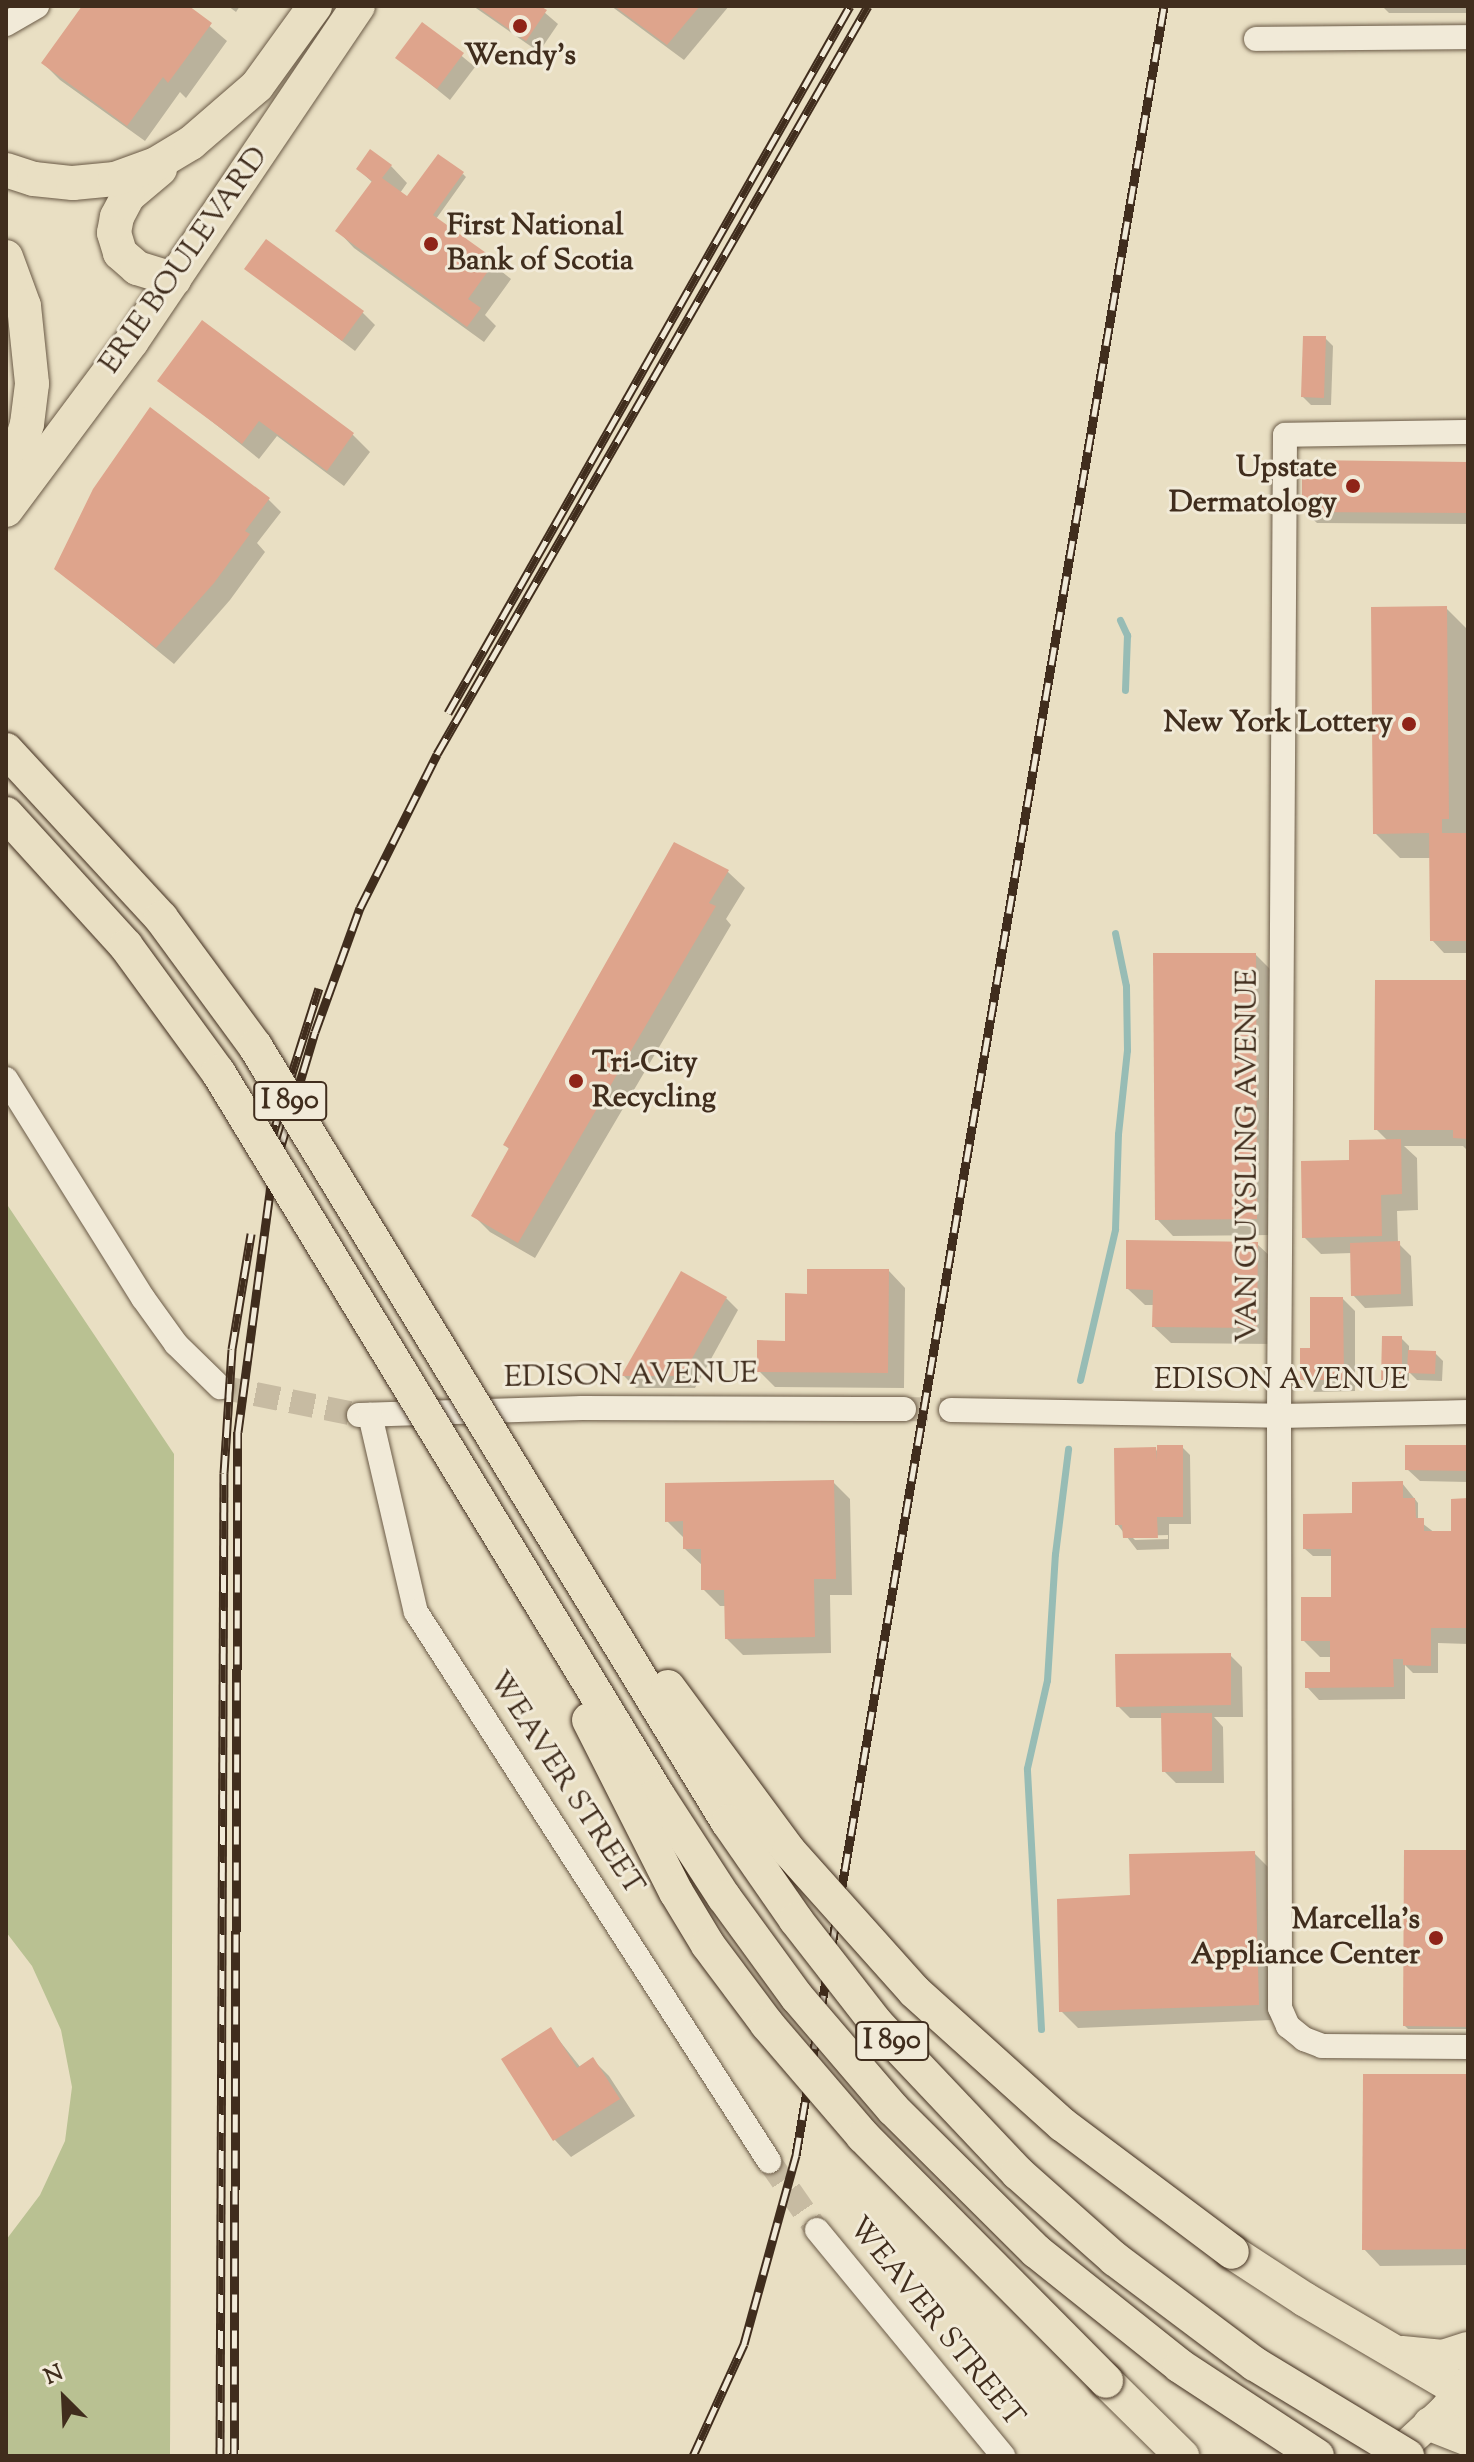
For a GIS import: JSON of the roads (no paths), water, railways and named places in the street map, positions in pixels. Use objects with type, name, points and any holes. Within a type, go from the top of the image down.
[{"type":"highway","name":"ERIE BOULEVARD","points":[[6,170],[34,179],[73,183],[115,179],[156,164],[191,143],[257,86],[315,6]]},
{"type":"highway","name":"ERIE BOULEVARD","points":[[6,510],[174,279],[358,6]]},
{"type":"highway","points":[[174,279],[137,268],[120,253],[114,233],[117,217],[128,196],[191,143]]},
{"type":"highway","points":[[6,257],[24,306],[32,384],[27,424],[6,492]]},
{"type":"highway","name":"I 890","points":[[6,750],[81,827],[161,918],[248,1035],[695,1770],[761,1871],[833,1970],[926,2079],[1018,2173],[1159,2295],[1267,2371],[1407,2456]]},
{"type":"highway","name":"I 890","points":[[6,814],[126,946],[218,1072],[690,1847],[759,1946],[843,2053],[987,2206],[1086,2294],[1180,2366],[1317,2456]]},
{"type":"highway","points":[[525,1488],[753,1804],[826,1896],[871,1945],[1015,2085],[1123,2172],[1232,2252],[1466,2392]]},
{"type":"highway","points":[[486,1511],[661,1864],[727,1972],[838,2110],[1182,2456]]},
{"type":"highway","points":[[1394,2351],[1443,2357],[1468,2349]]},
{"type":"highway","points":[[1430,2424],[1468,2439]]},
{"type":"main road","points":[[1394,2456],[1466,2392]]},
{"type":"street","points":[[6,24],[37,6]]},
{"type":"street","points":[[1256,39],[1468,37]]},
{"type":"street","name":"VAN GUYSLING AVENUE","points":[[1468,432],[1285,435],[1279,1416],[1280,2008],[1288,2026],[1304,2039],[1322,2046],[1468,2047]]},
{"type":"street","points":[[6,1079],[143,1298],[176,1344],[220,1387]]},
{"type":"street","name":"EDISON AVENUE","points":[[365,1415],[582,1408],[904,1409]]},
{"type":"street","name":"EDISON AVENUE","points":[[951,1410],[1279,1416],[1468,1412]]},
{"type":"street","name":"WEAVER STREET","points":[[365,1415],[416,1612],[769,2161]]},
{"type":"street","name":"WEAVER STREET","points":[[817,2230],[1003,2456]]},
{"type":"waterway","points":[[1120,620],[1127,635],[1125,690]]},
{"type":"waterway","points":[[1080,1380],[1115,1229],[1118,1134],[1127,1050],[1126,986],[1115,933]]},
{"type":"waterway","points":[[1041,2029],[1027,1768],[1047,1680],[1055,1554],[1068,1449]]},
{"type":"tunnel","points":[[220,1387],[359,1415]]},
{"type":"tunnel","points":[[904,1409],[951,1410]]},
{"type":"tunnel","points":[[769,2161],[817,2230]]},
{"type":"railway","points":[[448,713],[850,6]]},
{"type":"railway","points":[[234,2456],[238,1432],[272,1176],[315,1032],[360,908],[437,754],[868,6]]},
{"type":"railway","points":[[693,2456],[744,2344],[796,2155],[1164,6]]},
{"type":"railway","points":[[265,1159],[319,988]]},
{"type":"railway","points":[[220,2456],[224,1473],[232,1349],[251,1234]]},
{"type":"place","name":"Wendy's","points":[[520,26]]},
{"type":"place","name":"First National Bank of Scotia","points":[[431,244]]},
{"type":"place","name":"Upstate Dermatology","points":[[1353,486]]},
{"type":"place","name":"New York Lottery","points":[[1409,724]]},
{"type":"place","name":"Tri-City Recycling","points":[[576,1081]]},
{"type":"place","name":"Marcella's Appliance Center","points":[[1436,1938]]}]
